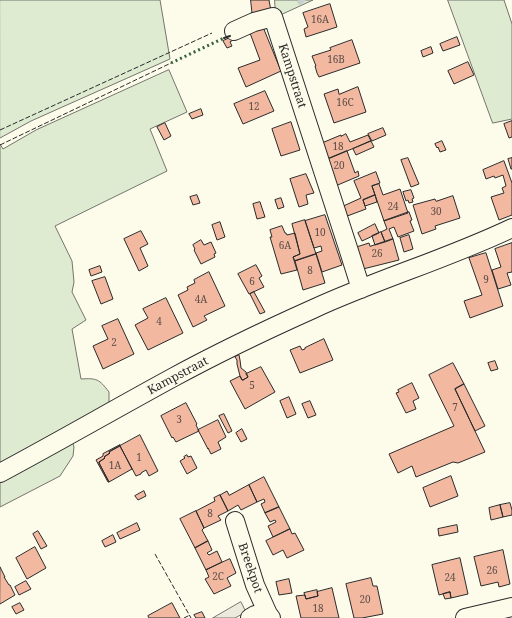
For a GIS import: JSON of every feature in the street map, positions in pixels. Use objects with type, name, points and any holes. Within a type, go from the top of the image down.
[{"type":"street","name":"Kampstraat","points":[[234,31],[254,22],[273,17],[360,289]]},
{"type":"street","name":"Kampstraat","points":[[0,473],[173,378],[264,331],[360,289],[489,239],[512,228]]},
{"type":"street","name":"Breekpot","points":[[235,521],[256,585],[269,616],[255,615],[250,618]]},
{"type":"street","points":[[465,618],[512,607]]},
{"type":"green space","points":[[0,0],[160,0],[170,59],[31,121],[0,138]]},
{"type":"green space","points":[[275,0],[313,0],[276,17]]},
{"type":"green space","points":[[448,0],[504,0],[512,24],[512,119],[493,123]]},
{"type":"green space","points":[[169,70],[187,112],[150,129],[167,171],[55,226],[72,261],[74,282],[72,292],[86,320],[72,329],[81,379],[94,379],[103,384],[109,392],[109,406],[69,431],[74,447],[73,456],[60,476],[0,507],[0,144],[3,149],[36,130]]},
{"type":"shaded area","points":[[241,602],[246,612],[235,618],[213,618]]},
{"type":"building","points":[[251,0],[269,0],[271,11],[253,19]]},
{"type":"building","points":[[330,4],[337,27],[306,37],[304,29],[308,27],[303,13]]},
{"type":"building","points":[[263,27],[281,71],[246,87],[238,68],[260,60],[250,33]]},
{"type":"building","points":[[232,37],[233,40],[230,42],[232,46],[227,48],[223,41]]},
{"type":"building","points":[[457,37],[460,45],[443,51],[440,44]]},
{"type":"building","points":[[352,40],[360,63],[319,77],[312,56],[331,50],[330,48]]},
{"type":"building","points":[[431,47],[433,53],[423,57],[421,51]]},
{"type":"building","points":[[468,62],[474,75],[454,84],[448,71]]},
{"type":"building","points":[[358,87],[366,112],[334,123],[324,94],[338,89],[339,94]]},
{"type":"building","points":[[265,91],[274,111],[243,124],[234,104]]},
{"type":"building","points":[[201,109],[203,115],[192,119],[189,114]]},
{"type":"building","points":[[512,121],[512,137],[509,138],[504,124]]},
{"type":"building","points":[[291,122],[300,150],[281,156],[272,129]]},
{"type":"building","points":[[165,123],[171,136],[164,140],[157,127]]},
{"type":"building","points":[[383,128],[386,135],[372,141],[368,134]]},
{"type":"building","points":[[346,134],[350,142],[368,135],[371,141],[323,161],[317,145]]},
{"type":"building","points":[[371,141],[374,147],[356,155],[353,149]]},
{"type":"building","points":[[442,141],[446,150],[440,152],[435,144]]},
{"type":"building","points":[[347,151],[355,173],[358,171],[359,176],[333,187],[323,161]]},
{"type":"building","points":[[408,158],[419,184],[411,187],[401,160]]},
{"type":"building","points":[[512,158],[512,169],[511,169],[508,159]]},
{"type":"building","points":[[504,161],[512,183],[512,215],[499,220],[491,197],[504,193],[502,188],[506,186],[503,175],[486,179],[483,170]]},
{"type":"building","points":[[376,172],[380,183],[372,186],[375,195],[363,200],[366,209],[342,218],[339,208],[361,198],[354,181]]},
{"type":"building","points":[[306,174],[314,193],[306,195],[308,204],[299,207],[290,179]]},
{"type":"building","points":[[379,184],[383,195],[400,189],[408,213],[384,221],[372,186]]},
{"type":"building","points":[[411,190],[414,198],[412,199],[413,202],[409,203],[408,200],[406,201],[403,192]]},
{"type":"building","points":[[197,195],[200,203],[193,205],[190,197]]},
{"type":"building","points":[[375,195],[377,202],[365,206],[363,200]]},
{"type":"building","points":[[453,196],[460,218],[435,226],[436,229],[422,234],[413,205]]},
{"type":"building","points":[[281,198],[284,207],[278,209],[275,200]]},
{"type":"building","points":[[260,202],[265,217],[257,219],[253,204]]},
{"type":"building","points":[[409,212],[412,220],[410,221],[414,231],[398,237],[394,227],[389,229],[393,239],[385,242],[381,232],[387,229],[384,221]]},
{"type":"building","points":[[325,215],[342,265],[322,272],[316,253],[322,251],[321,246],[314,248],[305,221]]},
{"type":"building","points":[[305,220],[316,254],[295,261],[293,257],[300,254],[292,224]]},
{"type":"building","points":[[220,222],[225,237],[217,240],[212,225]]},
{"type":"building","points":[[375,224],[379,233],[362,241],[358,233]]},
{"type":"building","points":[[282,226],[287,235],[295,233],[300,254],[293,257],[297,270],[281,274],[270,237],[272,237],[270,230]]},
{"type":"building","points":[[141,231],[148,244],[140,248],[148,266],[139,271],[124,239]]},
{"type":"building","points":[[381,232],[385,242],[375,245],[372,236]]},
{"type":"building","points":[[409,235],[413,249],[404,252],[400,238]]},
{"type":"building","points":[[393,239],[399,260],[363,269],[353,248],[369,243],[370,246]]},
{"type":"building","points":[[201,240],[204,245],[211,242],[216,253],[214,254],[215,257],[201,264],[193,245]]},
{"type":"building","points":[[512,243],[512,272],[507,273],[511,285],[498,289],[492,270],[501,267],[495,249]]},
{"type":"building","points":[[486,253],[503,306],[470,318],[464,301],[482,295],[469,258]]},
{"type":"building","points":[[316,254],[325,283],[303,290],[295,261]]},
{"type":"building","points":[[256,265],[262,276],[259,278],[264,287],[249,294],[238,274]]},
{"type":"building","points":[[100,266],[102,272],[91,276],[89,270]]},
{"type":"building","points":[[209,272],[225,306],[204,316],[207,320],[193,327],[178,295],[188,290],[187,287],[195,283],[194,280]]},
{"type":"building","points":[[105,277],[113,299],[101,304],[92,281]]},
{"type":"building","points":[[254,292],[265,312],[260,314],[250,294]]},
{"type":"building","points":[[166,298],[183,333],[148,350],[135,325],[148,318],[143,309]]},
{"type":"building","points":[[118,319],[134,354],[103,369],[93,346],[108,339],[102,326]]},
{"type":"building","points":[[324,339],[333,360],[300,373],[290,350],[300,346],[302,350]]},
{"type":"building","points":[[239,355],[241,368],[246,372],[248,377],[243,380],[240,376],[235,357]]},
{"type":"building","points":[[495,361],[498,369],[491,371],[488,363]]},
{"type":"building","points":[[453,363],[464,384],[455,389],[485,452],[458,463],[453,462],[416,477],[412,466],[398,473],[389,454],[454,426],[429,375]]},
{"type":"building","points":[[261,367],[275,392],[245,409],[230,381],[240,376],[243,380],[248,377],[246,374]]},
{"type":"building","points":[[412,383],[419,398],[413,401],[416,409],[406,413],[396,393],[399,392],[398,390]]},
{"type":"building","points":[[464,384],[485,426],[475,431],[455,389]]},
{"type":"building","points":[[289,397],[296,414],[287,418],[280,401]]},
{"type":"building","points":[[310,401],[316,415],[308,418],[302,404]]},
{"type":"building","points":[[186,403],[199,431],[176,442],[173,437],[172,438],[161,416]]},
{"type":"building","points":[[224,414],[232,431],[228,433],[219,416]]},
{"type":"building","points":[[218,420],[226,437],[218,442],[221,449],[211,454],[198,430]]},
{"type":"building","points":[[242,429],[247,439],[241,442],[236,433]]},
{"type":"building","points":[[140,435],[158,471],[149,476],[146,470],[136,476],[120,446]]},
{"type":"building","points":[[120,445],[109,452],[110,453],[104,457],[105,458],[99,462],[108,482],[96,460],[103,456],[103,454]]},
{"type":"building","points":[[120,446],[132,469],[109,482],[99,462],[110,453],[109,452]]},
{"type":"building","points":[[187,455],[188,457],[191,456],[197,468],[187,474],[180,461]]},
{"type":"building","points":[[451,476],[458,496],[430,507],[423,488]]},
{"type":"building","points":[[264,477],[279,507],[265,513],[261,504],[265,502],[264,499],[257,502],[249,485]]},
{"type":"building","points":[[249,485],[257,502],[241,510],[238,505],[228,511],[220,495],[227,491],[229,495]]},
{"type":"building","points":[[144,491],[146,496],[138,500],[135,496]]},
{"type":"building","points":[[220,495],[228,511],[218,516],[221,520],[204,528],[196,511],[215,501],[214,498]]},
{"type":"building","points":[[510,503],[512,515],[503,517],[500,505]]},
{"type":"building","points":[[500,505],[503,517],[491,520],[489,508]]},
{"type":"building","points":[[279,507],[290,529],[273,537],[268,526],[276,522],[275,520],[270,522],[265,513]]},
{"type":"building","points":[[196,511],[204,528],[202,530],[208,541],[195,548],[180,519]]},
{"type":"building","points":[[137,523],[140,530],[120,539],[117,533]]},
{"type":"building","points":[[457,525],[458,532],[439,536],[438,529]]},
{"type":"building","points":[[290,529],[292,534],[295,533],[304,550],[287,558],[283,550],[273,555],[266,541]]},
{"type":"building","points":[[38,531],[47,546],[41,549],[33,534]]},
{"type":"building","points":[[113,535],[116,542],[105,547],[102,541]]},
{"type":"building","points":[[208,541],[212,550],[207,553],[209,555],[217,551],[222,562],[206,570],[195,548]]},
{"type":"building","points":[[35,547],[46,568],[27,579],[16,558]]},
{"type":"building","points":[[503,550],[510,584],[499,587],[498,582],[481,586],[474,557]]},
{"type":"building","points":[[460,558],[468,594],[451,598],[450,592],[439,595],[432,565]]},
{"type":"building","points":[[230,559],[236,573],[227,578],[231,586],[214,594],[205,579],[209,577],[206,570]]},
{"type":"building","points":[[0,567],[15,595],[0,604]]},
{"type":"building","points":[[371,578],[373,586],[377,586],[383,614],[354,618],[346,584]]},
{"type":"building","points":[[289,579],[292,593],[279,595],[276,582]]},
{"type":"building","points":[[26,581],[31,589],[19,595],[15,587]]},
{"type":"building","points":[[332,588],[339,618],[301,618],[296,596],[305,595],[306,599],[318,596],[317,592]]},
{"type":"building","points":[[317,590],[318,596],[306,599],[304,593]]},
{"type":"building","points":[[450,592],[451,598],[445,599],[443,594]]},
{"type":"building","points":[[20,603],[24,610],[16,614],[12,607]]},
{"type":"building","points":[[172,603],[180,618],[149,618],[148,616]]},
{"type":"building","points":[[202,612],[205,618],[196,618],[194,615]]},
{"type":"hedge","points":[[171,63],[224,38]]},
{"type":"fence","points":[[0,130],[212,33]]},
{"type":"fence","points":[[0,145],[171,63]]},
{"type":"fence","points":[[155,554],[191,618]]},
{"type":"fence","points":[[184,618],[190,615]]},
{"type":"wall","points":[[224,38],[230,36]]}]
